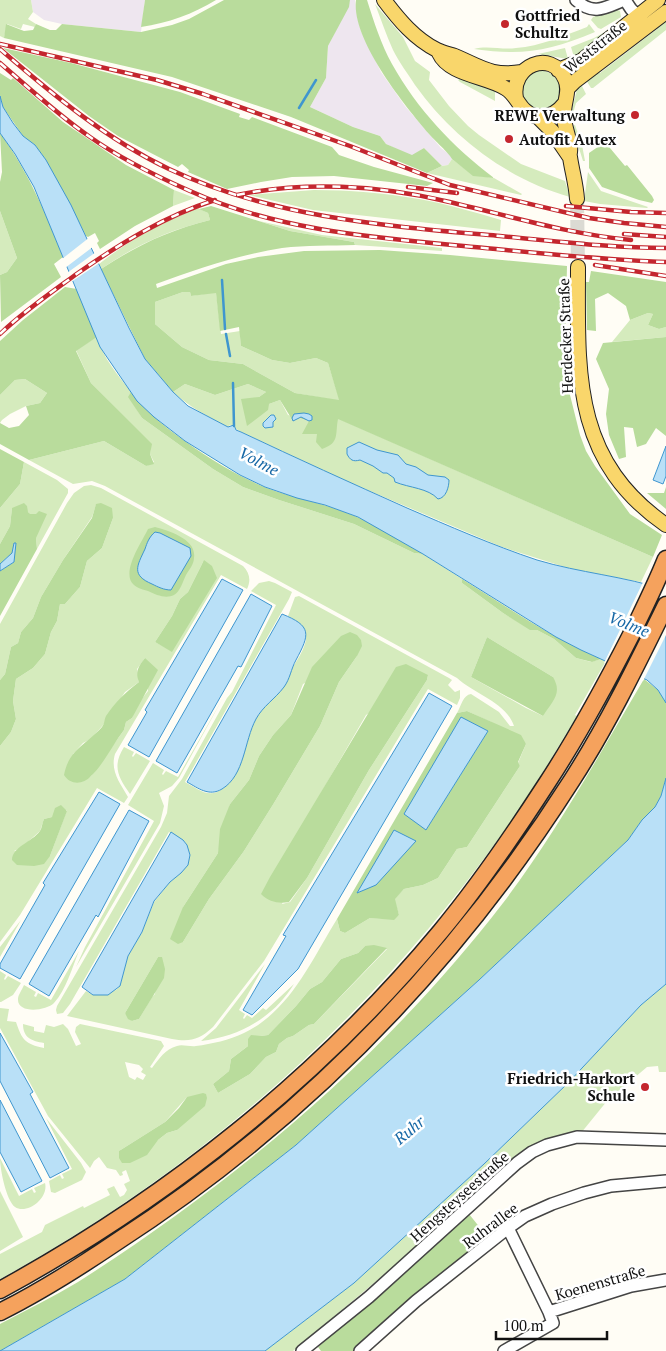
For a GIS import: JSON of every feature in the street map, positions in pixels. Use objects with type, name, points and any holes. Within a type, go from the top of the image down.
[{"type":"highway","points":[[0,1290],[47,1265],[149,1199],[201,1161],[270,1104],[349,1030],[434,939],[509,840],[575,738],[604,688],[666,559]]},
{"type":"highway","points":[[0,1312],[61,1278],[161,1214],[286,1115],[340,1066],[407,997],[445,954],[500,886],[573,779],[621,696],[666,605]]},
{"type":"main road","points":[[384,0],[413,34],[438,51],[455,56],[481,69],[501,73],[522,72]]},
{"type":"main road","name":"Weststraße","points":[[558,70],[581,61],[658,0]]},
{"type":"main road","name":"Weststraße","points":[[568,88],[666,12]]},
{"type":"main road","points":[[438,51],[442,59],[453,66],[504,86],[516,98],[524,110],[538,116],[554,114],[565,103]]},
{"type":"main road","points":[[516,98],[516,84],[522,72],[533,64],[550,65],[565,78],[568,88],[564,117],[576,181],[577,199]]},
{"type":"main road","points":[[538,116],[552,131],[570,157]]},
{"type":"main road","name":"Herdecker Straße","points":[[578,267],[580,375],[584,406],[593,436],[610,470],[622,485],[640,505],[666,525]]},
{"type":"street","points":[[576,0],[586,8],[595,10],[624,0],[638,16]]},
{"type":"street","name":"Hengsteyseestraße","points":[[302,1351],[369,1297],[517,1163],[532,1152],[558,1142],[585,1136],[666,1140]]},
{"type":"street","name":"Ruhrallee","points":[[360,1351],[416,1301],[525,1216],[552,1204],[611,1186],[666,1181]]},
{"type":"street","points":[[508,1228],[549,1312]]},
{"type":"street","name":"Koenenstraße","points":[[504,1351],[553,1323],[549,1312],[631,1286],[666,1280]]},
{"type":"shaded area","points":[[31,0],[145,0],[141,32],[62,24],[44,20],[33,12]]},
{"type":"shaded area","points":[[350,0],[355,0],[361,31],[381,72],[405,106],[441,148],[450,155],[452,159],[448,165],[442,166],[424,148],[412,156],[386,144],[380,136],[353,127],[310,107],[326,78],[328,46]]},
{"type":"green space","points":[[0,0],[31,0],[33,12],[28,19],[36,24],[35,27],[23,24],[21,29],[7,24],[4,38],[0,36]]},
{"type":"green space","points":[[145,0],[216,0],[180,17],[141,27]]},
{"type":"green space","points":[[224,0],[350,0],[349,7],[328,46],[326,78],[310,107],[353,127],[380,136],[386,144],[412,155],[424,148],[442,166],[427,173],[291,117],[172,77],[4,38],[6,24],[24,31],[33,30],[36,24],[50,30],[56,30],[62,24],[141,32],[189,19]]},
{"type":"green space","points":[[356,0],[367,0],[388,56],[402,81],[424,112],[450,140],[494,178],[473,176],[452,159],[406,106],[370,52],[357,16]]},
{"type":"green space","points":[[375,4],[403,37],[415,61],[430,72],[429,80],[449,106],[468,126],[521,164],[565,181],[570,197],[547,189],[503,168],[464,139],[446,122],[415,85],[398,59],[390,44]]},
{"type":"green space","points":[[615,9],[620,11],[621,17],[601,29],[591,20],[593,17]]},
{"type":"green space","points":[[666,20],[666,30],[591,88],[586,80],[598,71],[600,73]]},
{"type":"green space","points":[[589,24],[595,32],[550,48],[522,52],[474,49],[484,47],[525,47],[552,40],[587,27]]},
{"type":"green space","points":[[616,26],[574,57],[571,47],[594,38]]},
{"type":"green space","points":[[3,48],[71,63],[180,92],[240,114],[239,117],[249,120],[252,117],[332,147],[339,155],[374,167],[433,183],[427,186],[334,176],[292,177],[227,189],[188,172],[189,170],[182,164],[178,167],[118,136],[89,116]]},
{"type":"green space","points":[[565,48],[568,59],[538,54]]},
{"type":"green space","points":[[535,70],[554,76],[559,83],[560,91],[558,98],[553,104],[545,108],[534,109],[522,99],[523,79]]},
{"type":"green space","points":[[0,73],[11,80],[13,78],[63,122],[126,165],[174,190],[173,206],[135,226],[100,249],[95,233],[88,237],[86,236],[46,160],[35,145],[23,136],[3,107],[0,96]]},
{"type":"green space","points":[[461,78],[495,91],[495,101],[460,82],[458,80]]},
{"type":"green space","points":[[581,84],[586,94],[576,103],[570,118],[577,89]]},
{"type":"green space","points":[[575,125],[585,161],[583,161],[572,126]]},
{"type":"green space","points":[[0,133],[28,178],[63,257],[54,264],[61,277],[1,322],[0,275],[7,272],[17,258],[0,211],[2,172]]},
{"type":"green space","points":[[605,142],[652,196],[654,200],[652,203],[602,187],[589,168],[589,153]]},
{"type":"green space","points":[[452,159],[473,175],[494,178],[522,194],[427,173],[448,165]]},
{"type":"green space","points":[[588,172],[601,191],[648,207],[584,201]]},
{"type":"green space","points":[[174,190],[195,198],[173,206]]},
{"type":"green space","points":[[314,190],[353,191],[440,203],[501,220],[500,231],[313,210],[249,195]]},
{"type":"green space","points":[[211,206],[290,231],[354,242],[355,245],[300,246],[266,251],[187,273],[156,284],[157,288],[226,264],[258,257],[304,251],[380,250],[567,266],[565,345],[569,391],[580,435],[586,451],[595,466],[630,514],[662,535],[653,557],[338,419],[334,441],[328,447],[322,449],[316,442],[317,434],[302,434],[309,421],[299,418],[293,421],[280,400],[269,404],[268,410],[247,426],[241,399],[259,397],[266,392],[248,384],[215,395],[185,384],[173,392],[145,359],[101,269],[153,240],[210,220],[208,213],[199,209]],"holes":[[[183,292],[190,292],[191,296],[216,293],[220,331],[239,327],[241,346],[272,360],[290,363],[316,358],[328,363],[339,400],[295,393],[243,364],[209,360],[182,347],[155,324],[155,302]]]},
{"type":"green space","points":[[198,208],[208,213],[210,220],[181,228],[153,239],[101,269],[99,264],[134,239]]},
{"type":"green space","points":[[0,211],[17,258],[7,272],[0,275]]},
{"type":"green space","points":[[259,221],[322,235],[442,248],[442,251],[355,245],[354,242],[290,231]]},
{"type":"green space","points":[[591,271],[666,282],[666,327],[659,329],[648,325],[653,314],[648,313],[630,320],[626,306],[608,293],[595,299],[596,331],[587,330],[586,282],[589,282]]},
{"type":"green space","points":[[65,287],[77,289],[97,337],[76,351],[91,383],[152,444],[150,454],[154,464],[146,466],[104,441],[29,460],[0,444],[0,423],[9,428],[19,426],[29,415],[26,406],[40,403],[47,393],[25,379],[15,380],[0,395],[0,341]]},
{"type":"green space","points":[[183,292],[190,292],[191,296],[216,292],[221,334],[240,331],[241,346],[272,360],[290,363],[316,358],[328,363],[340,401],[295,393],[243,364],[209,360],[182,347],[155,324],[155,302]]},
{"type":"green space","points":[[648,313],[653,314],[648,325],[659,329],[666,327],[666,337],[612,342],[630,320]]},
{"type":"green space","points":[[97,337],[107,359],[131,392],[129,397],[142,418],[213,469],[243,487],[354,524],[414,553],[423,554],[462,579],[462,583],[503,613],[530,629],[537,630],[554,639],[576,658],[591,662],[601,659],[606,661],[568,731],[502,834],[450,902],[396,967],[337,1028],[276,1085],[212,1139],[144,1189],[74,1236],[0,1279],[0,1254],[42,1232],[45,1225],[110,1195],[107,1189],[114,1186],[120,1197],[124,1195],[127,1190],[124,1184],[130,1181],[126,1170],[120,1176],[116,1170],[107,1168],[99,1157],[90,1168],[48,1116],[0,1028],[0,1008],[9,1009],[7,1021],[16,1022],[22,1037],[28,1043],[44,1048],[44,1043],[32,1040],[26,1036],[23,1024],[34,1027],[34,1031],[44,1033],[46,1025],[54,1027],[63,1024],[68,1029],[76,1046],[81,1044],[75,1032],[76,1027],[80,1024],[161,1041],[164,1046],[150,1067],[152,1068],[173,1047],[208,1044],[244,1033],[260,1024],[287,998],[308,968],[337,919],[340,931],[345,933],[370,918],[394,919],[399,915],[394,899],[404,889],[423,885],[438,878],[457,849],[467,847],[520,766],[518,763],[526,744],[491,722],[467,711],[457,713],[464,699],[471,694],[499,712],[510,726],[514,726],[510,718],[497,704],[457,678],[105,486],[92,481],[73,484],[29,460],[104,441],[146,466],[154,462],[150,454],[151,444],[91,383],[76,350]],"holes":[[[487,637],[553,677],[543,716],[471,677]],[[365,946],[387,949],[314,1024],[287,1038],[279,1044],[276,1052],[266,1057],[250,1074],[218,1093],[213,1084],[229,1071],[231,1059],[261,1036],[268,1035],[310,989],[322,982],[341,959],[358,953]],[[125,1062],[139,1065],[143,1069],[141,1072],[146,1075],[143,1080],[137,1077],[135,1080],[129,1077]],[[187,1097],[177,1130],[167,1133],[158,1140],[119,1151],[165,1122]]]},
{"type":"green space","points":[[666,337],[666,436],[656,428],[646,444],[637,447],[633,428],[624,427],[626,457],[619,459],[609,435],[606,414],[609,389],[596,359],[603,343]]},
{"type":"green space","points":[[25,379],[47,393],[40,403],[26,406],[10,414],[0,423],[0,395],[15,380]]},
{"type":"green space","points":[[185,384],[215,395],[248,384],[266,392],[259,397],[269,404],[280,400],[288,415],[309,421],[337,418],[653,557],[641,582],[571,569],[502,547],[339,478],[230,425],[228,427],[193,407],[173,392]]},
{"type":"green space","points":[[131,392],[157,419],[213,460],[267,488],[357,517],[423,554],[414,553],[354,524],[243,487],[213,469],[142,418],[128,397]]},
{"type":"green space","points":[[0,449],[24,462],[20,484],[0,508]]},
{"type":"green space","points":[[24,462],[57,480],[68,489],[68,493],[37,549],[36,515],[30,515],[28,512],[12,508],[10,526],[0,544],[0,508],[20,484]]},
{"type":"green space","points":[[91,485],[101,488],[243,566],[248,574],[249,583],[247,589],[221,575],[115,754],[115,771],[128,797],[124,803],[97,788],[20,915],[0,942],[0,746],[11,732],[16,719],[13,701],[16,679],[33,668],[45,654],[51,632],[57,621],[60,604],[65,604],[80,587],[87,561],[102,548],[113,518],[96,505],[92,517],[41,597],[33,618],[21,632],[18,643],[11,647],[5,674],[0,680],[0,624],[74,493],[84,486]],"holes":[[[204,560],[172,651],[155,642],[172,616],[180,599],[188,592]],[[145,658],[148,691],[136,706],[132,718],[126,722],[124,730],[91,776],[79,782],[73,754],[83,743],[91,739],[104,724],[125,692],[139,682],[137,669]],[[67,810],[50,856],[14,851],[21,848],[40,831],[44,819]]]},
{"type":"green space","points":[[666,487],[666,509],[647,493],[664,493]]},
{"type":"green space","points":[[24,503],[30,514],[36,514],[39,511],[47,514],[36,538],[37,549],[0,616],[0,571],[14,562],[12,553],[0,564],[0,544],[10,526],[12,508]]},
{"type":"green space","points":[[101,503],[112,508],[113,518],[102,548],[87,561],[80,587],[65,604],[60,604],[57,621],[51,632],[45,654],[33,668],[16,679],[13,701],[16,719],[11,732],[0,746],[0,680],[5,674],[11,647],[18,643],[21,632],[33,618],[41,597],[63,560],[92,518],[96,504]]},
{"type":"green space","points":[[155,527],[181,537],[187,541],[194,551],[194,560],[181,586],[174,595],[168,597],[141,589],[130,580],[129,573],[137,549],[148,529]]},
{"type":"green space","points":[[204,560],[212,566],[217,578],[172,652],[155,642],[172,616],[180,599],[188,592]]},
{"type":"green space","points":[[462,579],[547,632],[601,659],[592,662],[576,658],[554,639],[537,630],[530,630],[503,613],[462,583]]},
{"type":"green space","points":[[269,581],[292,592],[185,782],[201,791],[213,793],[226,786],[233,779],[257,716],[293,666],[304,646],[306,634],[304,630],[288,616],[295,597],[299,596],[452,680],[448,685],[455,692],[460,690],[460,698],[457,705],[428,689],[264,961],[208,1031],[194,1039],[178,1040],[67,1016],[86,991],[93,995],[116,990],[120,986],[128,956],[142,932],[154,902],[170,882],[181,873],[190,855],[185,842],[169,832],[70,1004],[63,1013],[57,1014],[57,1006],[161,827],[167,813],[169,796],[182,779],[232,692],[276,605],[251,591],[259,583]],"holes":[[[357,656],[339,682],[320,726],[274,803],[244,851],[209,899],[183,942],[183,907],[218,853],[230,804],[249,780],[259,756],[273,735],[291,715],[303,684]],[[428,675],[427,680],[369,770],[307,878],[290,902],[282,904],[321,793],[366,715]],[[158,957],[155,994],[139,1019],[132,1021],[125,1013]]]},
{"type":"green space","points":[[350,632],[357,635],[361,640],[362,646],[339,682],[320,726],[244,851],[209,899],[183,942],[178,944],[170,939],[183,907],[218,853],[220,829],[230,804],[249,780],[259,756],[273,735],[291,715],[312,667],[341,636]]},
{"type":"green space","points":[[487,637],[553,677],[557,693],[543,716],[471,677]]},
{"type":"green space","points":[[145,658],[158,670],[132,718],[126,722],[124,730],[91,776],[77,783],[70,781],[64,775],[70,759],[102,727],[106,716],[125,693],[139,682],[138,670]]},
{"type":"green space","points":[[406,664],[428,675],[427,680],[369,770],[307,878],[289,902],[282,903],[267,899],[261,894],[270,877],[396,667]]},
{"type":"green space","points":[[644,679],[658,690],[666,703],[666,778],[661,796],[655,807],[642,820],[628,840],[479,980],[296,1145],[125,1279],[0,1351],[0,1324],[78,1282],[196,1201],[307,1111],[410,1012],[503,903],[541,849]]},
{"type":"green space","points":[[223,698],[179,778],[172,786],[159,793],[164,806],[160,823],[76,967],[154,821],[128,805],[153,763],[164,770],[163,775],[166,771],[178,777]]},
{"type":"green space","points":[[467,711],[521,735],[526,744],[518,762],[520,766],[467,847],[457,849],[438,878],[423,885],[404,889],[395,899],[399,915],[394,920],[370,918],[345,933],[340,931],[337,919],[457,713]],"holes":[[[462,718],[488,731],[426,830]]]},
{"type":"green space","points":[[124,747],[134,752],[133,757],[136,753],[150,761],[130,794],[122,782],[117,766]]},
{"type":"green space","points":[[61,805],[67,811],[50,856],[44,864],[34,866],[17,865],[12,860],[15,852],[41,830],[44,819],[52,817],[55,808]]},
{"type":"green space","points":[[21,920],[0,957],[0,947]]},
{"type":"green space","points":[[374,945],[387,948],[314,1024],[287,1038],[279,1044],[276,1052],[266,1057],[250,1074],[218,1093],[213,1084],[229,1071],[231,1059],[248,1046],[248,1039],[251,1035],[268,1035],[310,989],[322,982],[341,959],[358,953],[365,946]]},
{"type":"green space","points":[[79,951],[65,985],[54,1003],[45,1008],[33,1010],[22,1007],[19,1004],[18,997],[24,985],[36,992],[34,996],[36,997],[38,993],[51,1000]]},
{"type":"green space","points":[[158,957],[162,957],[165,969],[164,978],[139,1019],[132,1021],[128,1019],[125,1013]]},
{"type":"green space","points":[[265,964],[239,1010],[245,1014],[243,1018],[247,1015],[252,1018],[263,1008],[266,1010],[294,984],[286,996],[266,1015],[242,1030],[215,1039],[201,1041],[216,1028]]},
{"type":"green space","points":[[0,971],[6,975],[5,980],[8,976],[21,983],[13,995],[1,1002],[0,1002]]},
{"type":"green space","points":[[666,984],[666,1072],[659,1072],[658,1066],[647,1067],[607,1101],[581,1133],[543,1141],[293,1351],[265,1351],[354,1283],[484,1164],[568,1083],[641,1005]]},
{"type":"green space","points":[[206,1094],[207,1098],[205,1106],[177,1130],[167,1133],[158,1140],[147,1155],[130,1163],[122,1163],[119,1158],[119,1151],[165,1122],[187,1097]]},
{"type":"green space","points":[[46,1118],[86,1172],[82,1180],[55,1193],[51,1192],[49,1181],[60,1175],[62,1179],[64,1178],[62,1174],[72,1169]]},
{"type":"green space","points":[[0,1158],[19,1196],[32,1189],[34,1193],[36,1192],[34,1188],[45,1183],[44,1194],[36,1204],[25,1209],[15,1207],[9,1198],[4,1184]]},
{"type":"green space","points":[[0,1191],[23,1237],[0,1251]]},
{"type":"green space","points":[[469,1214],[489,1239],[353,1351],[321,1351],[318,1347]]},
{"type":"water","name":"Volme","points":[[0,96],[3,107],[13,123],[23,136],[35,145],[46,160],[71,205],[145,359],[173,392],[188,406],[228,427],[234,425],[236,430],[365,489],[504,548],[537,560],[634,581],[666,590],[666,703],[658,690],[647,680],[556,637],[423,554],[358,517],[265,487],[240,475],[185,441],[154,417],[137,401],[100,347],[34,187],[15,154],[0,133]]},
{"type":"water","points":[[304,413],[312,416],[312,420],[309,421],[301,417],[293,421],[294,414]]},
{"type":"water","points":[[271,415],[274,415],[276,419],[273,422],[273,427],[265,428],[263,423]]},
{"type":"water","points":[[359,442],[377,450],[398,455],[406,464],[416,467],[428,475],[445,477],[449,480],[448,489],[438,499],[424,490],[395,482],[394,478],[387,473],[383,473],[360,460],[352,460],[347,454],[347,448]]},
{"type":"water","points":[[666,446],[666,476],[663,484],[653,480]]},
{"type":"water","points":[[155,532],[190,548],[191,556],[171,590],[163,589],[145,581],[138,573],[138,565],[148,540]]},
{"type":"water","points":[[14,543],[16,543],[14,562],[0,571],[0,564],[12,553]]},
{"type":"water","points":[[222,579],[243,590],[149,757],[128,745],[147,712],[145,710]]},
{"type":"water","points":[[251,594],[272,606],[241,667],[238,666],[177,773],[156,761]]},
{"type":"water","points":[[282,614],[299,623],[306,632],[304,644],[294,663],[288,681],[256,719],[240,766],[230,783],[222,789],[213,792],[199,789],[187,782]]},
{"type":"water","points":[[429,693],[452,706],[298,969],[252,1015],[243,1010],[286,936],[283,935]]},
{"type":"water","points":[[461,717],[488,731],[426,830],[404,814]]},
{"type":"water","name":"Ruhr","points":[[666,778],[666,984],[641,1005],[568,1083],[484,1164],[354,1283],[265,1351],[0,1351],[125,1279],[296,1145],[479,980],[628,840],[642,820],[655,807],[661,796]]},
{"type":"water","points":[[99,792],[120,804],[20,979],[0,968],[0,964],[45,885],[43,883]]},
{"type":"water","points":[[129,810],[149,821],[98,917],[96,915],[49,996],[29,984]]},
{"type":"water","points":[[394,830],[416,841],[376,885],[357,893]]},
{"type":"water","points":[[171,832],[187,845],[190,855],[188,865],[154,901],[142,932],[128,956],[120,986],[108,995],[93,995],[82,987]]},
{"type":"water","points":[[0,1033],[33,1092],[30,1094],[69,1168],[50,1178],[0,1081]]},
{"type":"water","points":[[0,1100],[42,1181],[21,1192],[0,1152]]},
{"type":"pier","points":[[90,237],[94,246],[65,268],[62,259]]},
{"type":"pier","points":[[96,252],[101,262],[71,282],[67,273]]},
{"type":"pier","points":[[644,580],[666,587],[666,635],[643,681],[604,663]]},
{"type":"waterway","points":[[299,108],[316,80]]},
{"type":"waterway","points":[[222,280],[225,329]]},
{"type":"waterway","points":[[226,334],[230,356]]},
{"type":"waterway","points":[[233,383],[234,426]]},
{"type":"tunnel","points":[[577,199],[578,267]]},
{"type":"railway","points":[[0,44],[157,80],[203,94],[350,146],[450,185],[589,218],[666,227]]},
{"type":"railway","points":[[0,49],[80,115],[123,144],[169,169],[208,186],[249,199],[331,217],[415,228],[583,244],[666,248]]},
{"type":"railway","points":[[0,63],[67,120],[114,153],[190,191],[224,205],[293,224],[365,236],[570,256],[666,262]]},
{"type":"railway","points":[[237,195],[288,188],[315,187],[367,188],[394,191],[445,201],[560,229],[631,240]]},
{"type":"railway","points":[[408,187],[457,193]]},
{"type":"railway","points":[[0,334],[38,302],[111,251],[161,222],[215,200]]},
{"type":"railway","points":[[566,206],[666,213]]},
{"type":"railway","points":[[624,234],[666,237]]},
{"type":"railway","points":[[595,265],[666,276]]},
{"type":"place","name":"Gottfried Schultz","points":[[505,24]]},
{"type":"place","name":"REWE Verwaltung","points":[[635,115]]},
{"type":"place","name":"Autofit Autex","points":[[509,139]]},
{"type":"place","name":"Friedrich-Harkort Schule","points":[[645,1087]]}]
